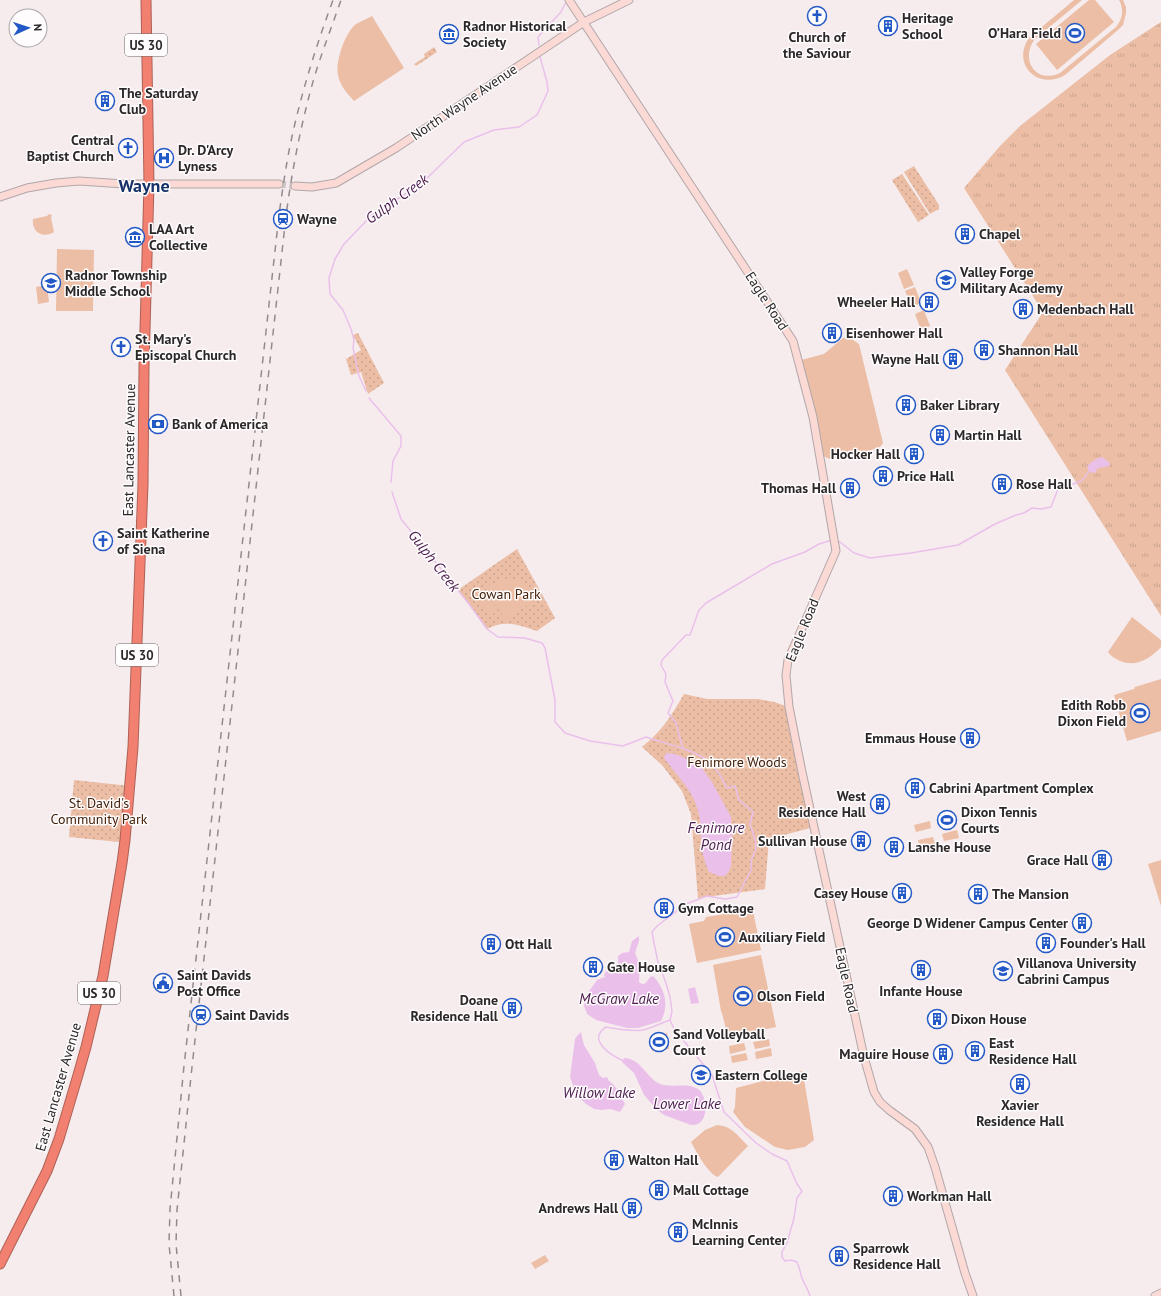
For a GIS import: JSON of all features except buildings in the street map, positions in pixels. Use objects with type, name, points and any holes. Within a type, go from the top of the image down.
[{"type":"highway","name":"US 30","points":[[146,0],[149,184]]},
{"type":"highway","name":"East Lancaster Avenue","points":[[0,1264],[18,1226],[38,1191],[52,1160],[78,1075],[103,976],[123,861],[133,747],[140,582],[149,184]]},
{"type":"highway","name":"East Lancaster Avenue","points":[[0,1251],[18,1226]]},
{"type":"street","name":"Eagle Road","points":[[570,0],[793,341],[813,417],[836,551],[788,660],[786,675],[789,707],[864,1057],[874,1092],[880,1102],[915,1129],[928,1147],[973,1296]]},
{"type":"street","name":"North Wayne Avenue","points":[[295,186],[312,187],[336,183],[396,148],[584,22],[629,0]]},
{"type":"street","points":[[0,197],[27,188],[56,182],[79,181],[124,184],[279,184]]},
{"type":"street","points":[[1155,1296],[1161,1294]]},
{"type":"green space","points":[[1074,0],[1082,0],[1034,40],[1030,48],[1030,63],[1038,73],[1052,76],[1060,73],[1116,27],[1122,14],[1122,7],[1119,0],[1123,0],[1126,7],[1123,25],[1065,75],[1056,79],[1047,80],[1038,78],[1026,67],[1024,51],[1027,41]]},
{"type":"green space","name":"O’Hara Field","points":[[1089,0],[1095,0],[1114,22],[1057,70],[1036,44]]},
{"type":"green space","points":[[372,16],[404,68],[354,101],[340,83],[337,70],[339,56],[345,40],[352,28],[356,24]]},
{"type":"green space","points":[[1161,22],[1161,616],[1005,370],[1043,312],[964,188],[1000,146],[1020,126],[1110,55]]},
{"type":"green space","points":[[434,47],[437,52],[416,66],[414,64],[425,57],[424,54]]},
{"type":"green space","points":[[914,166],[939,205],[939,209],[930,214],[904,172]]},
{"type":"green space","points":[[902,174],[929,215],[918,222],[892,180]]},
{"type":"green space","points":[[49,214],[52,215],[51,218],[54,232],[46,235],[39,233],[34,228],[33,219],[47,216]]},
{"type":"green space","points":[[57,249],[94,250],[93,311],[56,311]]},
{"type":"green space","points":[[907,269],[914,285],[904,289],[898,273]]},
{"type":"green space","points":[[47,285],[49,302],[38,304],[36,287]]},
{"type":"green space","points":[[915,287],[921,303],[912,307],[905,291]]},
{"type":"green space","points":[[924,310],[930,326],[921,330],[915,314]]},
{"type":"green space","points":[[358,333],[384,383],[368,394],[361,372],[351,375],[346,359],[361,350],[353,335]]},
{"type":"green space","points":[[843,338],[850,338],[859,344],[883,443],[880,447],[862,453],[830,459],[823,456],[801,360],[824,354]]},
{"type":"green space","name":"Cowan Park","points":[[517,549],[555,618],[537,631],[512,624],[500,624],[487,629],[458,590]]},
{"type":"green space","points":[[508,578],[518,580],[526,584],[537,598],[506,621],[486,589],[491,584]]},
{"type":"green space","points":[[488,595],[498,611],[489,617],[479,601]]},
{"type":"green space","points":[[1132,617],[1161,640],[1161,647],[1156,652],[1146,659],[1135,663],[1118,660],[1108,652]]},
{"type":"green space","name":"Edith Robb Dixon Field","points":[[1161,679],[1161,731],[1127,741],[1114,695]]},
{"type":"green space","name":"Fenimore Woods","points":[[684,694],[707,699],[758,699],[789,707],[814,827],[769,839],[765,889],[698,898],[691,814],[682,791],[662,765],[642,747],[656,735]]},
{"type":"green space","name":"St. David's Community Park","points":[[74,780],[130,786],[125,840],[119,842],[69,837]]},
{"type":"green space","name":"Dixon Tennis Courts","points":[[954,815],[955,822],[940,826],[938,819]]},
{"type":"green space","name":"Dixon Tennis Courts","points":[[930,821],[931,828],[916,832],[914,825]]},
{"type":"green space","name":"Dixon Tennis Courts","points":[[957,830],[959,838],[944,841],[942,834]]},
{"type":"green space","name":"Dixon Tennis Courts","points":[[933,837],[935,844],[920,848],[918,840]]},
{"type":"green space","points":[[1161,860],[1161,906],[1148,864]]},
{"type":"green space","name":"Auxiliary Field","points":[[753,911],[761,950],[697,963],[689,924],[704,921],[706,917],[736,912],[740,914]]},
{"type":"green space","name":"Olson Field","points":[[761,955],[776,1027],[728,1037],[721,1011],[713,965]]},
{"type":"green space","name":"Sand Volleyball Court","points":[[667,1033],[669,1049],[652,1051],[650,1036]]},
{"type":"green space","points":[[769,1039],[770,1046],[755,1049],[753,1042]]},
{"type":"green space","points":[[744,1043],[746,1050],[730,1054],[729,1046]]},
{"type":"green space","points":[[771,1048],[772,1056],[756,1059],[755,1052]]},
{"type":"green space","points":[[746,1053],[748,1060],[732,1063],[731,1056]]},
{"type":"green space","points":[[802,1071],[814,1140],[805,1147],[788,1150],[775,1147],[745,1127],[733,1112],[735,1107],[736,1088]]},
{"type":"green space","points":[[717,1125],[731,1129],[748,1146],[718,1177],[710,1172],[706,1167],[691,1142],[705,1130]]},
{"type":"green space","points":[[545,1255],[549,1261],[535,1269],[531,1263]]},
{"type":"water","points":[[1102,457],[1109,462],[1110,466],[1098,468],[1095,473],[1090,472],[1087,466],[1096,459]]},
{"type":"water","name":"Fenimore Pond","points":[[666,753],[675,754],[685,758],[702,768],[712,782],[731,817],[731,866],[725,876],[719,876],[709,872],[702,850],[700,820],[697,807],[690,792],[664,758]]},
{"type":"water","name":"McGraw Lake","points":[[639,936],[635,953],[640,965],[639,982],[644,984],[650,977],[653,976],[659,983],[665,999],[664,1013],[661,1021],[638,1028],[627,1028],[596,1020],[587,1014],[584,1006],[587,994],[597,980],[605,977],[604,974],[609,968],[618,964],[618,956],[622,953],[629,952],[632,941]]},
{"type":"water","points":[[695,987],[699,1003],[691,1004],[688,989]]},
{"type":"water","name":"Willow Lake","points":[[581,1032],[584,1045],[595,1063],[599,1075],[603,1078],[607,1077],[616,1088],[625,1104],[620,1112],[610,1109],[594,1109],[577,1096],[570,1077],[575,1039]]},
{"type":"water","name":"Lower Lake","points":[[624,1058],[630,1059],[639,1064],[658,1083],[663,1085],[689,1086],[698,1089],[704,1097],[705,1104],[702,1121],[691,1125],[664,1115],[657,1110],[644,1095],[634,1073],[622,1062]]},
{"type":"waterway","name":"Gulph Creek","points":[[539,45],[538,37],[561,12],[566,2]]},
{"type":"waterway","name":"Gulph Creek","points":[[366,391],[359,376],[353,348],[354,340],[351,329],[343,310],[330,294],[329,278],[335,259],[344,244],[373,214],[420,185],[464,142],[494,130],[519,127],[537,115],[548,91],[540,57]]},
{"type":"waterway","name":"Gulph Creek","points":[[369,398],[401,436],[401,446],[393,461],[391,482]]},
{"type":"waterway","points":[[837,542],[840,542],[854,553],[870,558],[958,545],[995,524],[1024,513],[1032,508],[1041,509],[1051,507],[1058,489],[1083,479],[1089,471]]},
{"type":"waterway","name":"Gulph Creek","points":[[392,492],[401,519],[469,604],[487,629],[498,637],[525,638],[542,643],[545,648],[555,700],[555,722],[565,733],[590,741],[623,746],[646,737],[693,752],[713,765],[727,788],[735,786],[739,800],[753,812],[750,824],[755,839],[756,848],[751,861],[751,870],[737,897],[725,899],[707,896],[686,904],[657,926],[652,932],[658,962],[670,997],[672,1011],[670,1020],[674,1029],[712,1075],[724,1112],[756,1143],[772,1154],[787,1161],[797,1184],[802,1191],[797,1198],[794,1218],[787,1243],[782,1252],[782,1257],[785,1261],[791,1260],[797,1262],[810,1296]]},
{"type":"waterway","points":[[683,749],[676,723],[668,713],[673,701],[665,682],[666,674],[661,665],[662,660],[686,635],[690,635],[699,610],[706,603],[772,564],[805,552],[819,544],[831,541]]},
{"type":"waterway","points":[[624,1061],[613,1055],[603,1047],[600,1042],[599,1037],[601,1032],[606,1027],[638,1031],[670,1020]]},
{"type":"tunnel","points":[[279,184],[295,186]]},
{"type":"railway","points":[[174,1296],[169,1244],[170,1209],[184,1066],[279,215],[293,132],[314,56],[333,0]]},
{"type":"railway","points":[[181,1296],[176,1244],[177,1210],[286,216],[297,147],[309,95],[320,58],[341,0]]},
{"type":"place","name":"Church of the Saviour","points":[[817,16]]},
{"type":"place","name":"Heritage School","points":[[888,26]]},
{"type":"place","name":"O’Hara Field","points":[[1075,33]]},
{"type":"place","name":"Radnor Historical Society","points":[[449,34]]},
{"type":"place","name":"The Saturday Club","points":[[105,101]]},
{"type":"place","name":"Central Baptist Church","points":[[128,148]]},
{"type":"place","name":"Dr. D'Arcy Lyness","points":[[164,158]]},
{"type":"place","name":"Wayne","points":[[283,219]]},
{"type":"place","name":"Chapel","points":[[965,234]]},
{"type":"place","name":"LAA Art Collective","points":[[135,237]]},
{"type":"place","name":"Valley Forge Military Academy","points":[[946,280]]},
{"type":"place","name":"Radnor Township Middle School","points":[[51,283]]},
{"type":"place","name":"Wheeler Hall","points":[[929,302]]},
{"type":"place","name":"Medenbach Hall","points":[[1023,309]]},
{"type":"place","name":"Eisenhower Hall","points":[[832,333]]},
{"type":"place","name":"St. Mary's Episcopal Church","points":[[121,347]]},
{"type":"place","name":"Shannon Hall","points":[[984,350]]},
{"type":"place","name":"Wayne Hall","points":[[953,359]]},
{"type":"place","name":"Baker Library","points":[[906,405]]},
{"type":"place","name":"Bank of America","points":[[158,424]]},
{"type":"place","name":"Martin Hall","points":[[940,435]]},
{"type":"place","name":"Hocker Hall","points":[[914,454]]},
{"type":"place","name":"Price Hall","points":[[883,476]]},
{"type":"place","name":"Rose Hall","points":[[1002,484]]},
{"type":"place","name":"Thomas Hall","points":[[850,488]]},
{"type":"place","name":"Saint Katherine of Siena","points":[[103,541]]},
{"type":"place","name":"Edith Robb Dixon Field","points":[[1140,713]]},
{"type":"place","name":"Emmaus House","points":[[970,738]]},
{"type":"place","name":"Cabrini Apartment Complex","points":[[915,788]]},
{"type":"place","name":"West Residence Hall","points":[[880,804]]},
{"type":"place","name":"Dixon Tennis Courts","points":[[947,820]]},
{"type":"place","name":"Sullivan House","points":[[861,841]]},
{"type":"place","name":"Lanshe House","points":[[894,847]]},
{"type":"place","name":"Grace Hall","points":[[1102,860]]},
{"type":"place","name":"Casey House","points":[[902,893]]},
{"type":"place","name":"The Mansion","points":[[978,894]]},
{"type":"place","name":"Gym Cottage","points":[[664,908]]},
{"type":"place","name":"George D Widener Campus Center","points":[[1082,923]]},
{"type":"place","name":"Auxiliary Field","points":[[725,937]]},
{"type":"place","name":"Founder's Hall","points":[[1046,943]]},
{"type":"place","name":"Ott Hall","points":[[491,944]]},
{"type":"place","name":"Gate House","points":[[593,967]]},
{"type":"place","name":"Infante House","points":[[921,970]]},
{"type":"place","name":"Villanova University Cabrini Campus","points":[[1003,971]]},
{"type":"place","name":"Saint Davids Post Office","points":[[163,983]]},
{"type":"place","name":"Olson Field","points":[[743,996]]},
{"type":"place","name":"Doane Residence Hall","points":[[512,1008]]},
{"type":"place","name":"Saint Davids","points":[[201,1015]]},
{"type":"place","name":"Dixon House","points":[[937,1019]]},
{"type":"place","name":"Sand Volleyball Court","points":[[659,1042]]},
{"type":"place","name":"East Residence Hall","points":[[975,1051]]},
{"type":"place","name":"Maguire House","points":[[943,1054]]},
{"type":"place","name":"Eastern College","points":[[701,1075]]},
{"type":"place","name":"Xavier Residence Hall","points":[[1020,1084]]},
{"type":"place","name":"Walton Hall","points":[[614,1160]]},
{"type":"place","name":"Mall Cottage","points":[[659,1190]]},
{"type":"place","name":"Workman Hall","points":[[893,1196]]},
{"type":"place","name":"Andrews Hall","points":[[632,1208]]},
{"type":"place","name":"McInnis Learning Center","points":[[678,1232]]},
{"type":"place","name":"Sparrowk Residence Hall","points":[[839,1256]]},
{"type":"district","name":"Wayne","points":[[144,186]]}]
